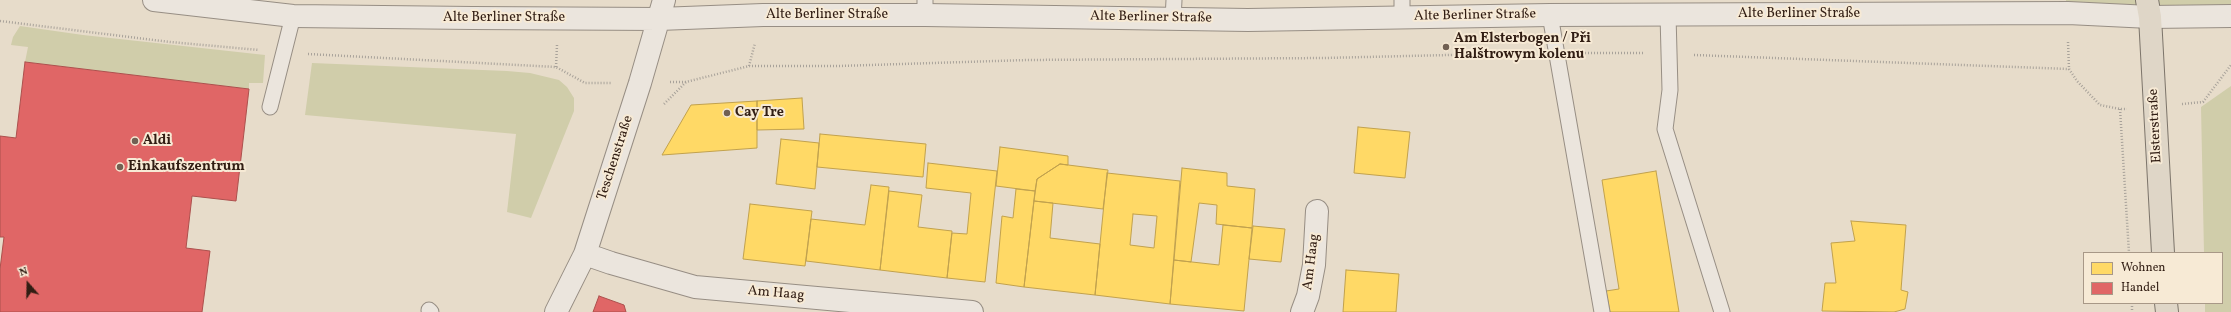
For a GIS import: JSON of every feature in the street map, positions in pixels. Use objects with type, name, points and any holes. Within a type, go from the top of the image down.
[{"type":"main road","name":"Elsterstraße","points":[[2149,8],[2163,252]]},
{"type":"street","name":"Alte Berliner Straße","points":[[154,0],[281,10],[661,10],[763,15],[925,8],[1174,9],[1248,20],[1402,8],[1550,15],[1668,15],[1716,7],[2068,13],[2149,8],[2231,16]]},
{"type":"street","name":"Teschenstraße","points":[[556,312],[586,254],[640,83],[661,10]]},
{"type":"street","name":"Am Haag","points":[[1302,312],[1308,296],[1314,265],[1317,211]]},
{"type":"street","name":"Am Haag","points":[[586,254],[610,264],[695,286],[972,312]]},
{"type":"lane","points":[[270,107],[284,52],[281,10]]},
{"type":"lane","points":[[1550,15],[1602,312]]},
{"type":"lane","points":[[1668,15],[1670,90],[1665,129],[1722,312]]},
{"type":"path","points":[[0,21],[170,42],[284,52],[556,67],[585,83],[686,82],[749,66],[838,66],[1027,60],[1324,58],[1557,52],[1669,54],[2069,69],[2077,81],[2100,105],[2120,109],[2129,252]]},
{"type":"shaded area","points":[[2066,0],[2146,0],[2149,16],[2066,11]]},
{"type":"shaded area","points":[[2148,0],[2231,0],[2231,15],[2150,16]]},
{"type":"shaded area","points":[[20,26],[83,35],[265,55],[263,83],[249,83],[249,89],[25,62],[28,47],[11,45],[13,37]]},
{"type":"shaded area","points":[[312,63],[507,71],[530,73],[559,80],[567,87],[574,98],[574,111],[531,218],[507,212],[516,134],[305,115]]},
{"type":"shaded area","points":[[2231,86],[2231,312],[2205,312],[2205,304],[2223,304],[2223,252],[2204,252],[2201,107]]},
{"type":"building: Wohnen","points":[[802,98],[804,129],[757,130],[757,101]]},
{"type":"building: Wohnen","points":[[757,101],[757,148],[662,155],[691,105]]},
{"type":"building: Wohnen","points":[[1358,127],[1410,132],[1405,178],[1354,173]]},
{"type":"building: Wohnen","points":[[820,134],[926,144],[923,177],[817,167]]},
{"type":"building: Wohnen","points":[[781,139],[819,143],[815,189],[776,184]]},
{"type":"building: Wohnen","points":[[1000,147],[1068,156],[1068,165],[1060,164],[1037,179],[1035,191],[996,186]]},
{"type":"building: Wohnen","points":[[928,163],[997,171],[985,282],[947,278],[952,233],[967,234],[971,193],[926,188]]},
{"type":"building: Wohnen","points":[[1060,164],[1108,170],[1103,209],[1034,201],[1037,179]]},
{"type":"building: Wohnen","points":[[1182,168],[1227,173],[1227,186],[1255,189],[1252,228],[1216,224],[1217,205],[1199,203],[1191,262],[1174,260]]},
{"type":"building: Wohnen","points":[[1656,171],[1679,312],[1610,312],[1606,291],[1619,289],[1602,180]]},
{"type":"building: Wohnen","points":[[1107,173],[1180,181],[1170,304],[1095,295]],"holes":[[[1133,214],[1157,216],[1154,248],[1130,245]]]},
{"type":"building: Wohnen","points":[[871,185],[889,187],[880,270],[806,261],[811,219],[865,225]]},
{"type":"building: Wohnen","points":[[1016,189],[1035,191],[1024,287],[996,283],[1002,216],[1013,218]]},
{"type":"building: Wohnen","points":[[889,191],[922,195],[918,227],[952,231],[947,278],[880,270]]},
{"type":"building: Wohnen","points":[[1034,201],[1053,203],[1050,238],[1100,244],[1095,295],[1024,287]]},
{"type":"building: Wohnen","points":[[750,204],[812,211],[805,266],[743,259]]},
{"type":"building: Wohnen","points":[[1851,221],[1906,225],[1901,290],[1908,292],[1905,309],[1894,312],[1822,311],[1825,283],[1836,283],[1831,243],[1855,241]]},
{"type":"building: Wohnen","points":[[1223,225],[1252,228],[1244,311],[1170,304],[1174,260],[1219,265]]},
{"type":"building: Wohnen","points":[[1253,226],[1285,229],[1281,262],[1249,259]]},
{"type":"building: Wohnen","points":[[1346,270],[1399,274],[1396,312],[1343,312]]},
{"type":"building: Handel","name":"Einkaufszentrum","points":[[25,62],[249,89],[236,201],[192,196],[186,248],[210,251],[202,312],[0,312],[0,269],[4,237],[0,237],[0,136],[16,138]]},
{"type":"building: Handel","points":[[599,296],[624,305],[626,312],[593,312]]},
{"type":"place","name":"Am Elsterbogen / Při Halštrowym kolenu","points":[[1446,47]]},
{"type":"place","name":"Cay Tre","points":[[727,113]]},
{"type":"place","name":"Aldi","points":[[135,141]]},
{"type":"place","name":"Einkaufszentrum","points":[[120,167]]}]
